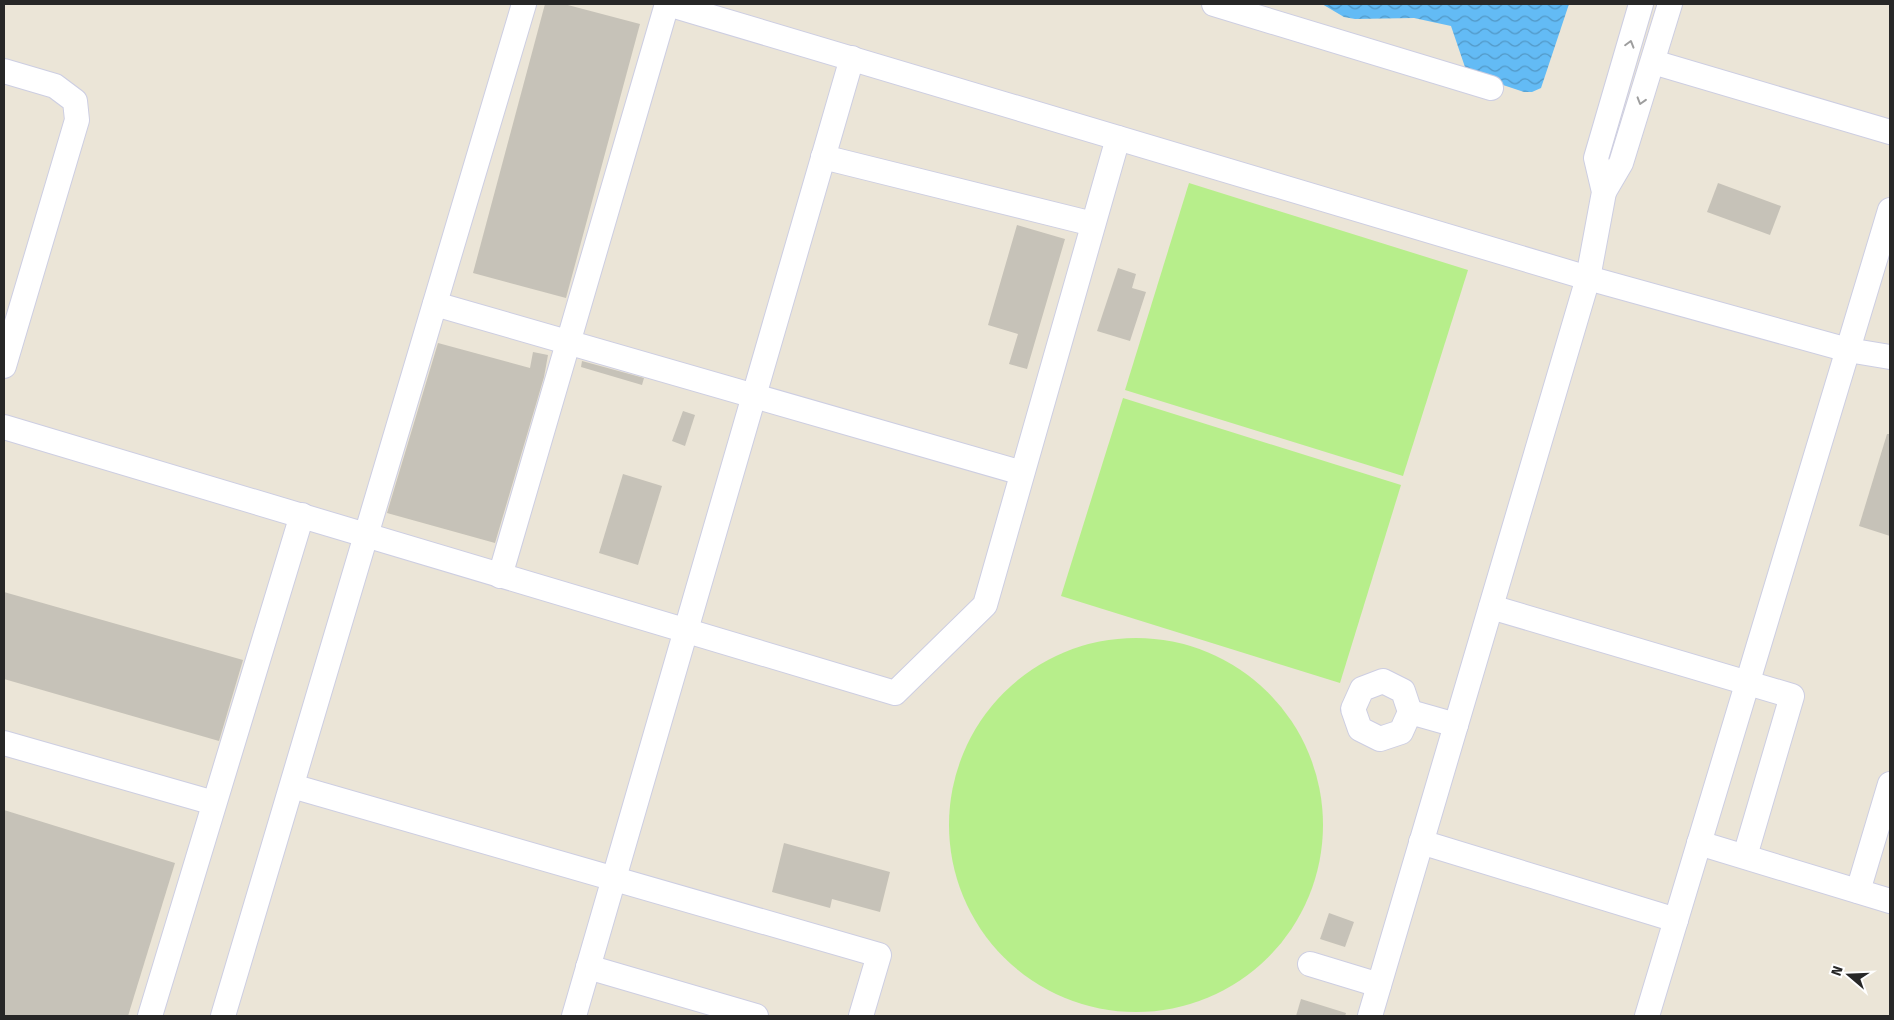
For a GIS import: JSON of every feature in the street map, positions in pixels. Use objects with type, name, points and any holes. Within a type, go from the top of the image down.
[{"type":"lane","points":[[224,1016],[524,4]]},
{"type":"lane","points":[[500,576],[668,4],[1588,278],[1848,350],[1890,357]]},
{"type":"lane","points":[[1214,4],[1490,88]]},
{"type":"lane","points":[[1370,1016],[1588,278],[1604,192],[1621,163],[1670,4]]},
{"type":"lane","points":[[1604,192],[1596,158],[1635,5]]},
{"type":"lane","points":[[574,1016],[852,58]]},
{"type":"lane","points":[[1653,62],[1890,132]]},
{"type":"lane","points":[[4,71],[55,86],[75,101],[77,120],[4,366]]},
{"type":"lane","points":[[4,427],[895,693],[985,605],[1118,138]]},
{"type":"lane","points":[[823,157],[1093,224]]},
{"type":"lane","points":[[1647,1016],[1890,210]]},
{"type":"lane","points":[[435,304],[1022,473]]},
{"type":"lane","points":[[150,1016],[302,515]]},
{"type":"lane","points":[[1491,607],[1792,696],[1744,856]]},
{"type":"lane","points":[[1410,712],[1456,726]]},
{"type":"lane","points":[[4,743],[214,803]]},
{"type":"lane","points":[[1858,891],[1890,784]]},
{"type":"lane","points":[[292,786],[879,955],[860,1016]]},
{"type":"lane","points":[[1421,842],[1676,920]]},
{"type":"lane","points":[[1699,843],[1890,901]]},
{"type":"lane","points":[[1310,964],[1379,985]]},
{"type":"lane","points":[[588,967],[756,1016]]},
{"type":"green space","points":[[1189,183],[1468,270],[1403,476],[1125,390]]},
{"type":"green space","points":[[1123,398],[1401,485],[1340,683],[1061,596]]},
{"type":"green space","points":[[1136,638],[1172,642],[1208,652],[1240,669],[1255,680],[1281,706],[1292,721],[1309,753],[1319,789],[1323,825],[1319,861],[1309,897],[1292,929],[1281,944],[1255,970],[1240,981],[1208,998],[1172,1008],[1136,1012],[1100,1008],[1064,998],[1032,981],[1017,970],[991,944],[980,929],[963,897],[953,861],[949,825],[953,789],[963,753],[980,721],[991,706],[1017,680],[1032,669],[1064,652],[1100,642]]},
{"type":"water","points":[[1322,4],[1569,4],[1541,88],[1532,92],[1524,92],[1467,73],[1451,26],[1414,18],[1355,19],[1344,17]]},
{"type":"building","points":[[545,4],[564,4],[640,24],[566,298],[473,273]]},
{"type":"building","points":[[1718,183],[1781,206],[1770,235],[1707,212]]},
{"type":"building","points":[[1017,225],[1065,239],[1027,369],[1009,364],[1018,334],[988,325]]},
{"type":"building","points":[[1118,268],[1136,274],[1132,288],[1146,292],[1130,341],[1097,331]]},
{"type":"building","points":[[438,343],[530,368],[533,352],[548,355],[544,377],[495,543],[387,513]]},
{"type":"building","points":[[582,361],[644,378],[642,385],[581,367]]},
{"type":"building","points":[[683,411],[695,415],[685,446],[672,441]]},
{"type":"building","points":[[1887,434],[1890,434],[1890,536],[1859,526]]},
{"type":"building","points":[[623,474],[662,486],[638,565],[599,553]]},
{"type":"building","points":[[4,592],[243,660],[219,741],[4,679]]},
{"type":"building","points":[[4,810],[175,863],[128,1016],[4,1016]]},
{"type":"building","points":[[784,843],[890,872],[880,912],[832,899],[830,908],[772,892]]},
{"type":"building","points":[[1329,913],[1354,922],[1345,947],[1320,939]]},
{"type":"building","points":[[1301,999],[1346,1013],[1345,1016],[1296,1016]]}]
